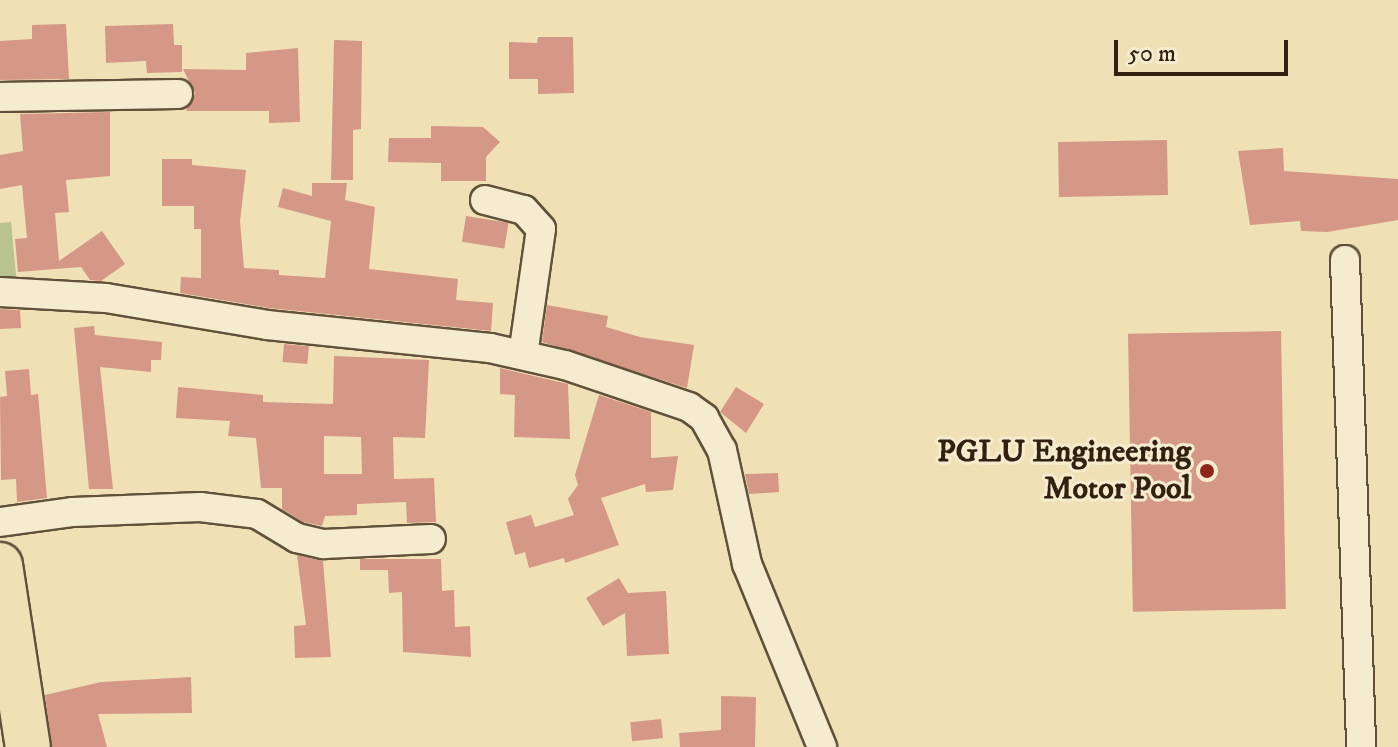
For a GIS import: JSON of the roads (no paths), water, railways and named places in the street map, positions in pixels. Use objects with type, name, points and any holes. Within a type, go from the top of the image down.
[{"type":"highway","points":[[0,565],[28,747]]},
{"type":"street","points":[[0,97],[178,94]]},
{"type":"street","points":[[485,200],[524,210],[541,229],[523,355]]},
{"type":"street","points":[[1345,260],[1361,747]]},
{"type":"street","points":[[0,292],[106,298],[241,321],[431,339],[523,355],[670,399],[704,418],[722,450],[762,607],[822,747]]},
{"type":"street","points":[[0,522],[142,507],[200,507],[257,514],[297,538],[324,544],[431,539]]},
{"type":"place","name":"PGLU Engineering Motor Pool","points":[[1207,471]]}]
